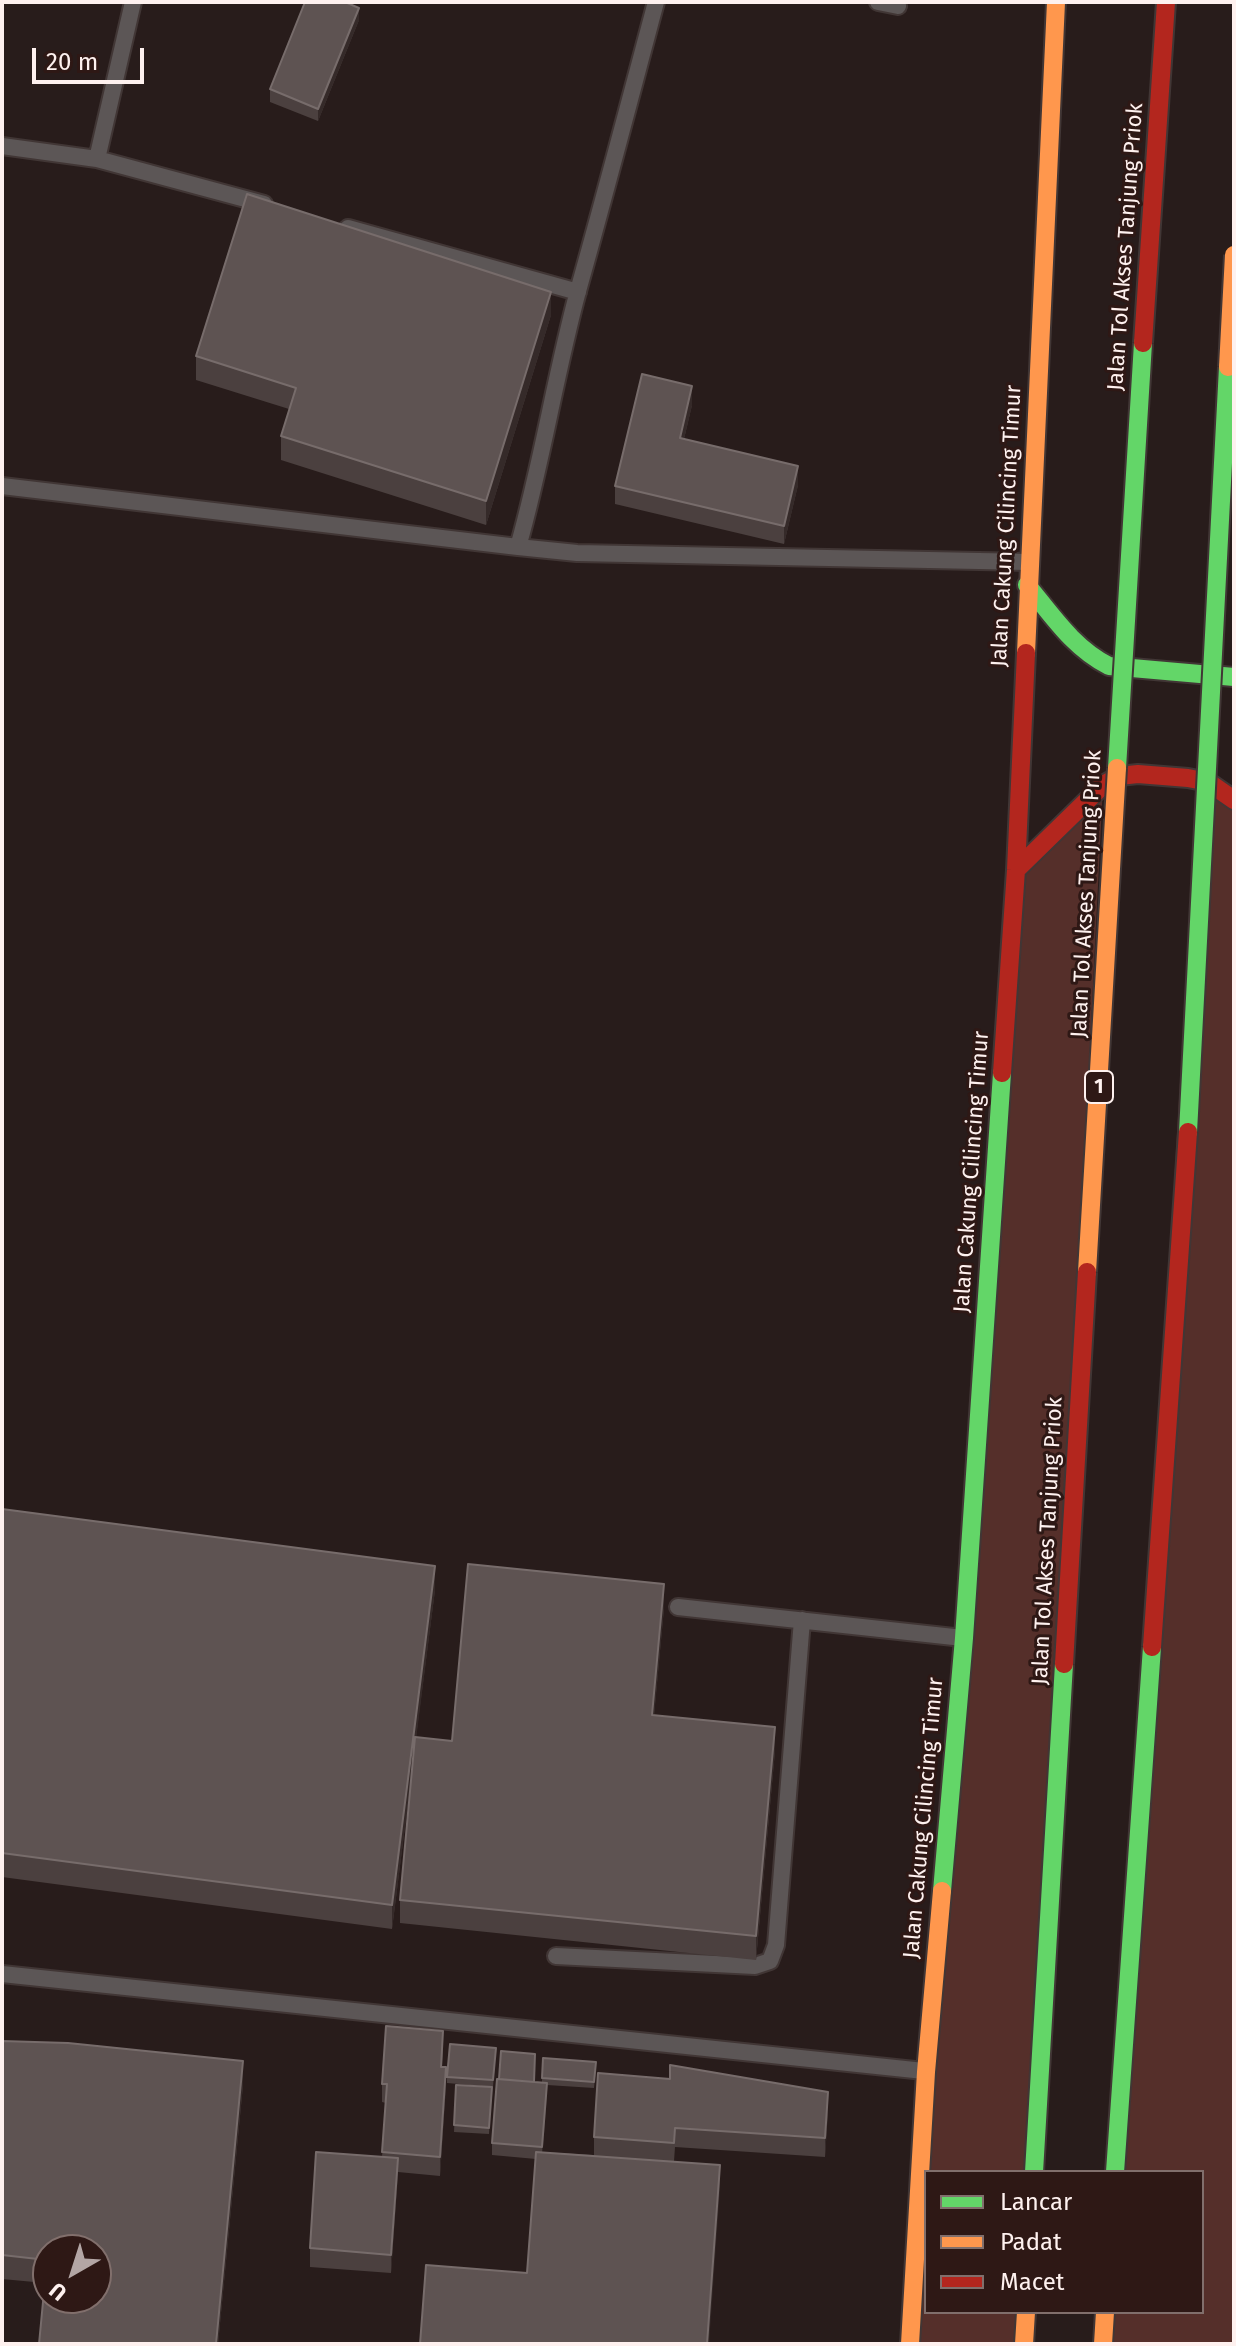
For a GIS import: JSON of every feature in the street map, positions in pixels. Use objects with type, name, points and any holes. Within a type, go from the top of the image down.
[{"type":"highway","name":"Jalan Cakung Cilincing Timur","points":[[910,2344],[926,2072],[964,1638],[1016,870],[1056,2]]},
{"type":"highway","name":"Jalan Tol Akses Tanjung Priok","points":[[1034,2170],[1144,316],[1166,2]]},
{"type":"highway","points":[[1115,2170],[1187,1158],[1234,255]]},
{"type":"highway","points":[[1027,585],[1074,642],[1091,657],[1109,666],[1234,677]]},
{"type":"highway","points":[[1016,870],[1103,785],[1119,776],[1138,774],[1208,782],[1234,800]]},
{"type":"highway","points":[[1024,2344],[1026,2314]]},
{"type":"highway","points":[[1103,2344],[1105,2314]]},
{"type":"lane","points":[[97,159],[133,2]]},
{"type":"lane","points":[[518,547],[578,292],[656,2]]},
{"type":"lane","points":[[878,2],[898,6]]},
{"type":"lane","points":[[2,146],[97,159],[286,210]]},
{"type":"lane","points":[[332,223],[578,292]]},
{"type":"lane","points":[[2,486],[577,553],[1029,562]]},
{"type":"lane","points":[[678,1607],[964,1638]]},
{"type":"lane","points":[[556,1956],[755,1966],[770,1961],[776,1945],[802,1620]]},
{"type":"lane","points":[[2,1974],[926,2072]]},
{"type":"shaded area","points":[[1198,780],[1234,800],[1234,2344],[1103,2344],[1105,2314],[1204,2314],[1204,2170],[1115,2170]]},
{"type":"shaded area","points":[[1103,785],[1034,2170],[924,2170],[924,2314],[1026,2314],[1024,2344],[910,2344],[1016,870]]},
{"type":"building","points":[[305,2],[345,2],[359,8],[318,109],[270,89]]},
{"type":"building","points":[[247,194],[551,292],[486,501],[281,436],[296,388],[196,356]]},
{"type":"building","points":[[642,374],[692,386],[680,438],[798,466],[784,526],[615,486]]},
{"type":"building","points":[[2,1509],[435,1566],[392,1905],[2,1853]]},
{"type":"building","points":[[468,1564],[664,1584],[652,1715],[775,1727],[756,1936],[400,1900],[415,1737],[452,1741]]},
{"type":"building","points":[[386,2026],[443,2031],[441,2067],[446,2067],[440,2157],[382,2152],[387,2084],[382,2084]]},
{"type":"building","points":[[2,2041],[68,2043],[243,2061],[216,2344],[39,2344],[42,2314],[112,2314],[112,2234],[32,2234],[32,2258],[2,2255]]},
{"type":"building","points":[[450,2044],[496,2048],[493,2080],[447,2077]]},
{"type":"building","points":[[501,2051],[535,2054],[534,2082],[499,2079]]},
{"type":"building","points":[[543,2058],[596,2062],[594,2082],[542,2078]]},
{"type":"building","points":[[670,2065],[828,2092],[825,2138],[675,2128],[674,2143],[594,2137],[598,2073],[670,2079]]},
{"type":"building","points":[[497,2079],[547,2083],[542,2147],[492,2143]]},
{"type":"building","points":[[456,2085],[492,2087],[489,2128],[454,2125]]},
{"type":"building","points":[[316,2152],[398,2158],[391,2255],[310,2248]]},
{"type":"building","points":[[536,2152],[720,2165],[707,2344],[420,2344],[426,2265],[527,2273]]},
{"type":"traffic: fast","points":[[1117,768],[1143,343]]},
{"type":"traffic: fast","points":[[1188,1132],[1228,367]]},
{"type":"traffic: fast","points":[[1027,585],[1074,640],[1109,666],[1234,677]]},
{"type":"traffic: fast","points":[[942,1891],[964,1638],[1002,1073]]},
{"type":"traffic: fast","points":[[1115,2170],[1152,1647]]},
{"type":"traffic: fast","points":[[1034,2170],[1064,1664]]},
{"type":"traffic: slow","points":[[1026,653],[1056,2]]},
{"type":"traffic: slow","points":[[1228,367],[1234,255]]},
{"type":"traffic: slow","points":[[1087,1272],[1117,768]]},
{"type":"traffic: slow","points":[[910,2344],[926,2072],[942,1891]]},
{"type":"traffic: slow","points":[[1024,2344],[1026,2314]]},
{"type":"traffic: slow","points":[[1103,2344],[1105,2314]]},
{"type":"traffic: jam","points":[[1143,343],[1166,2]]},
{"type":"traffic: jam","points":[[1002,1073],[1026,653]]},
{"type":"traffic: jam","points":[[1016,870],[1103,785],[1119,776],[1138,774],[1208,782],[1234,800]]},
{"type":"traffic: jam","points":[[1152,1647],[1188,1132]]},
{"type":"traffic: jam","points":[[1064,1664],[1087,1272]]}]
